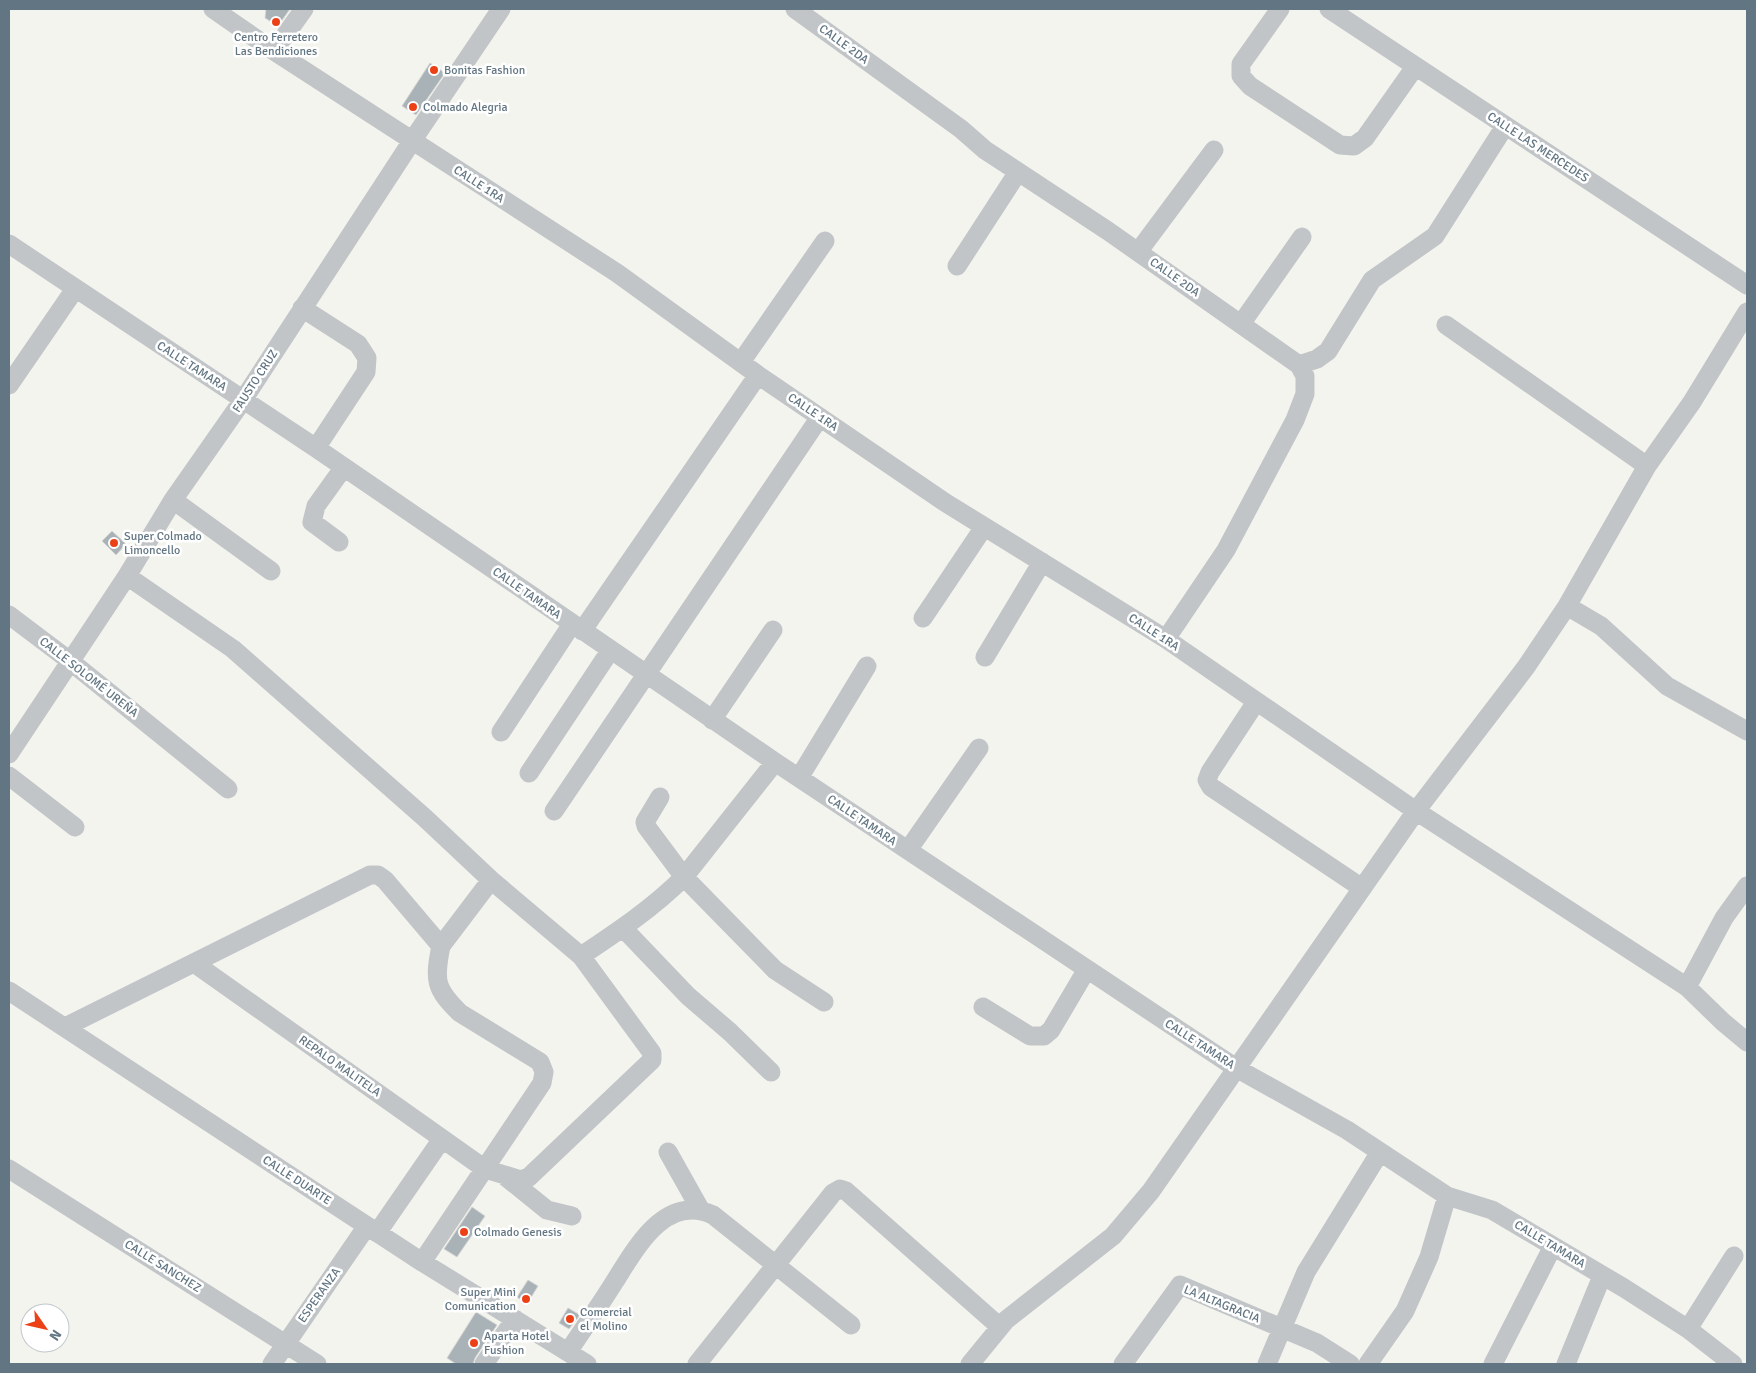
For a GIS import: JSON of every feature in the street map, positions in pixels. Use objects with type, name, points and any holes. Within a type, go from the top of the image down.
[{"type":"street","name":"CALLE 1RA","points":[[213,9],[274,51],[617,273],[820,417],[984,527],[1166,639],[1416,812],[1687,987],[1747,1042]]},
{"type":"street","points":[[274,51],[304,9]]},
{"type":"street","name":"FAUSTO CRUZ","points":[[9,754],[127,576],[173,500],[243,400],[412,141],[502,9]]},
{"type":"street","name":"CALLE 2DA","points":[[795,9],[1018,172],[1138,252],[1299,365]]},
{"type":"street","points":[[1280,9],[1241,64],[1240,76],[1250,86],[1340,145],[1354,146],[1365,138],[1415,67]]},
{"type":"street","name":"CALLE LAS MERCEDES","points":[[1329,9],[1747,285]]},
{"type":"street","points":[[1166,639],[1226,550],[1294,420],[1305,394],[1305,376],[1299,365],[1317,359],[1328,350],[1372,280],[1435,236],[1505,126]]},
{"type":"street","points":[[1138,252],[1214,150]]},
{"type":"street","points":[[957,266],[1018,172]]},
{"type":"street","points":[[1241,324],[1302,237]]},
{"type":"street","points":[[741,362],[825,241]]},
{"type":"street","name":"CALLE TAMARA","points":[[12,252],[75,289],[316,448],[712,720],[1236,1068],[1347,1130],[1448,1196],[1492,1210],[1553,1246],[1688,1329],[1733,1364]]},
{"type":"street","points":[[9,385],[75,289]]},
{"type":"street","points":[[302,308],[358,344],[367,358],[366,372],[316,448]]},
{"type":"street","points":[[970,1364],[1000,1327],[1113,1236],[1151,1191],[1416,812],[1526,667],[1567,606],[1647,466],[1692,402],[1747,312]]},
{"type":"street","points":[[1446,324],[1647,466]]},
{"type":"street","points":[[501,732],[758,374]]},
{"type":"street","points":[[554,811],[820,417]]},
{"type":"street","points":[[339,542],[312,522],[312,514],[344,467]]},
{"type":"street","points":[[173,500],[271,571]]},
{"type":"street","points":[[923,618],[984,527]]},
{"type":"street","points":[[985,657],[1042,562]]},
{"type":"street","name":"REPALO MALITELA","points":[[127,576],[233,649],[425,818],[491,880],[581,956],[652,1053],[652,1060],[529,1177],[521,1180],[486,1169],[194,964]]},
{"type":"street","points":[[1567,606],[1601,626],[1668,686],[1747,731]]},
{"type":"street","name":"CALLE SOLOMÉ UREÑA","points":[[9,615],[70,660],[228,789]]},
{"type":"street","points":[[712,720],[773,630]]},
{"type":"street","points":[[529,773],[610,651]]},
{"type":"street","points":[[799,778],[867,666]]},
{"type":"street","points":[[1256,702],[1210,772],[1208,780],[1211,788],[1362,888]]},
{"type":"street","points":[[908,850],[979,748]]},
{"type":"street","points":[[581,956],[623,928],[668,893],[684,876],[775,762]]},
{"type":"street","points":[[9,776],[75,827]]},
{"type":"street","points":[[660,797],[645,822],[646,826],[684,876],[775,970],[824,1002]]},
{"type":"street","points":[[65,1027],[370,875],[378,875],[385,880],[441,946]]},
{"type":"street","points":[[422,1262],[542,1083],[544,1072],[540,1062],[460,1013],[441,992],[436,979],[441,946],[491,880]]},
{"type":"street","points":[[1687,987],[1724,918],[1747,886]]},
{"type":"street","points":[[623,928],[688,996],[730,1032],[771,1072]]},
{"type":"street","points":[[983,1007],[1030,1036],[1044,1036],[1051,1030],[1087,969]]},
{"type":"street","name":"CALLE DUARTE","points":[[9,991],[422,1262],[587,1364]]},
{"type":"street","name":"ESPERANZA","points":[[272,1364],[442,1138]]},
{"type":"street","points":[[668,1152],[700,1209],[734,1230],[851,1324]]},
{"type":"street","points":[[1267,1364],[1306,1272],[1380,1152]]},
{"type":"street","name":"CALLE SANCHEZ","points":[[9,1169],[317,1364]]},
{"type":"street","points":[[504,1174],[547,1210],[572,1216]]},
{"type":"street","points":[[697,1364],[777,1266],[833,1193],[840,1189],[854,1197],[1000,1327]]},
{"type":"street","points":[[1368,1364],[1405,1312],[1429,1256],[1448,1196]]},
{"type":"street","points":[[568,1352],[637,1246],[658,1224],[674,1214],[689,1209],[700,1209]]},
{"type":"street","points":[[1493,1364],[1553,1246]]},
{"type":"street","points":[[1688,1329],[1734,1256]]},
{"type":"street","points":[[1566,1364],[1602,1276]]},
{"type":"street","name":"LA ALTAGRACIA","points":[[1123,1364],[1180,1285],[1317,1343],[1350,1364]]},
{"type":"street","points":[[484,1364],[515,1319]]},
{"type":"building","name":"Centro Ferretero Las Bendiciones","points":[[266,9],[290,9],[278,26],[265,18]]},
{"type":"building","points":[[430,63],[445,73],[416,115],[402,106]]},
{"type":"building","name":"Super Colmado Limoncello","points":[[112,531],[126,544],[116,555],[102,541]]},
{"type":"building","name":"Colmado Genesis","points":[[472,1207],[485,1216],[457,1257],[444,1249]]},
{"type":"building","points":[[528,1280],[538,1286],[527,1304],[517,1297]]},
{"type":"building","name":"Comercial el Molino","points":[[568,1308],[580,1315],[569,1329],[559,1323]]},
{"type":"building","name":"Aparta Hotel Fushion","points":[[476,1312],[497,1325],[473,1364],[456,1364],[447,1358]]},
{"type":"place","name":"Centro Ferretero Las Bendiciones","points":[[276,22]]},
{"type":"place","name":"Bonitas Fashion","points":[[434,70]]},
{"type":"place","name":"Colmado Alegria","points":[[413,107]]},
{"type":"place","name":"Super Colmado Limoncello","points":[[114,543]]},
{"type":"place","name":"Colmado Genesis","points":[[464,1232]]},
{"type":"place","name":"Super Mini Comunication","points":[[526,1299]]},
{"type":"place","name":"Comercial el Molino","points":[[570,1319]]},
{"type":"place","name":"Aparta Hotel Fushion","points":[[474,1343]]}]
